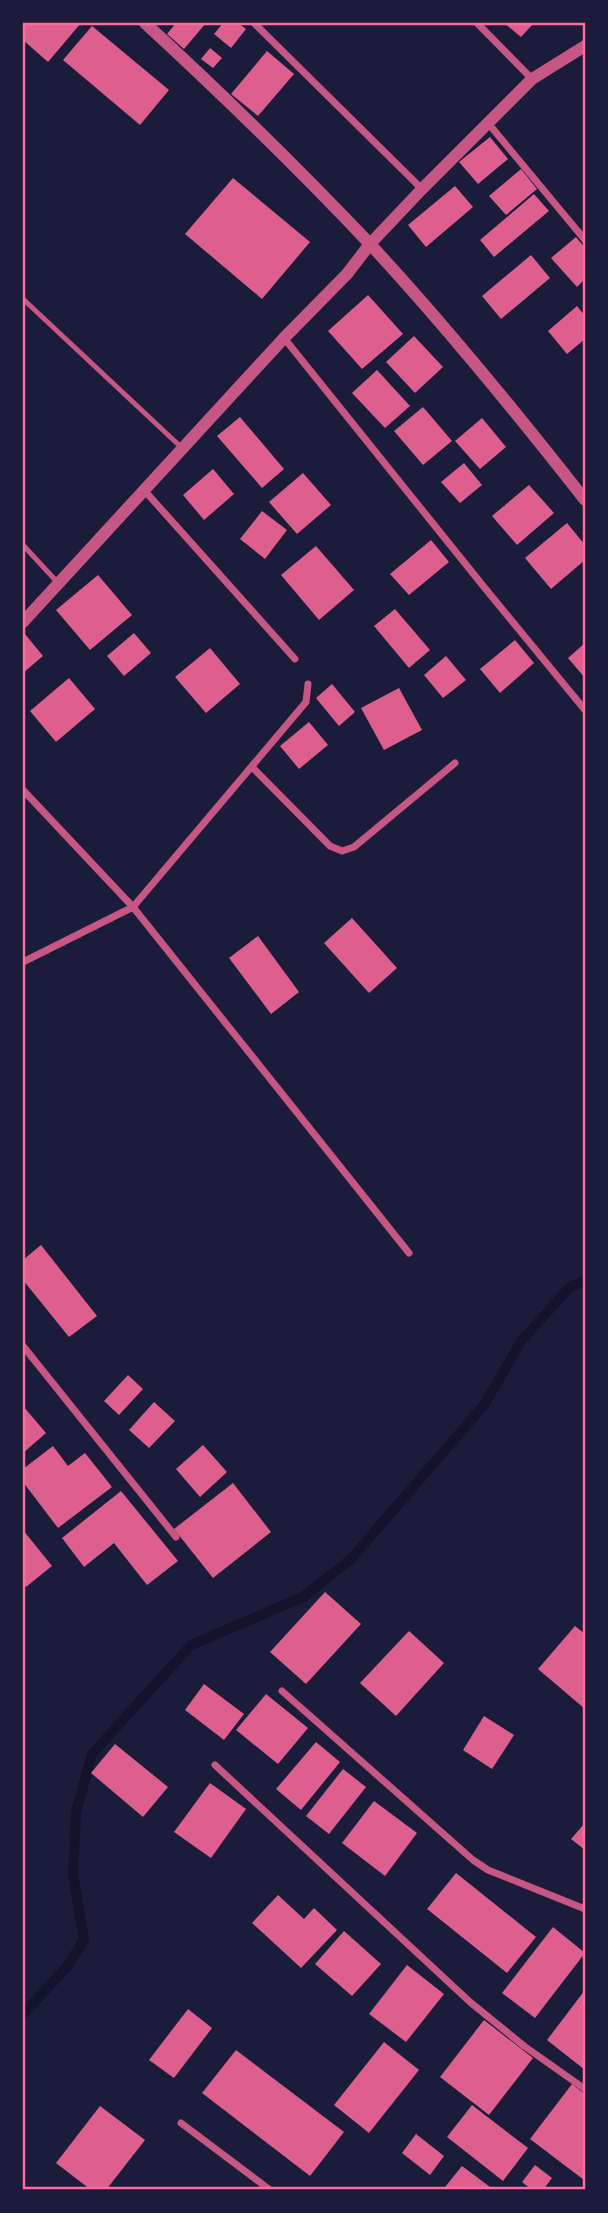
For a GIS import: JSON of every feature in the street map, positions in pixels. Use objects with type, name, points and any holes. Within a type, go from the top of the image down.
[{"type":"street","points":[[145,23],[370,244],[499,392],[585,500]]},
{"type":"street","points":[[254,23],[422,189]]},
{"type":"street","points":[[477,23],[532,79]]},
{"type":"street","points":[[23,622],[284,338],[347,274],[370,244],[422,189],[532,79],[585,46]]},
{"type":"street","points":[[488,123],[585,240]]},
{"type":"street","points":[[284,338],[585,710]]},
{"type":"street","points":[[144,490],[295,659]]},
{"type":"street","points":[[23,962],[133,907],[306,702],[308,684]]},
{"type":"street","points":[[252,767],[330,846],[342,850],[354,847],[455,764]]},
{"type":"street","points":[[23,790],[133,907],[409,1253]]},
{"type":"street","points":[[23,1346],[176,1537]]},
{"type":"street","points":[[282,1691],[473,1860],[488,1870],[585,1909]]},
{"type":"street","points":[[215,1765],[470,2002],[506,2032],[585,2089]]},
{"type":"street","points":[[181,2123],[270,2190]]},
{"type":"lane","points":[[23,299],[183,449]]},
{"type":"lane","points":[[23,545],[59,584]]},
{"type":"building","points":[[23,23],[81,23],[48,62],[23,40]]},
{"type":"building","points":[[176,23],[206,23],[184,49],[167,34]]},
{"type":"building","points":[[223,23],[238,23],[246,29],[231,48],[214,34]]},
{"type":"building","points":[[504,23],[534,23],[521,37]]},
{"type":"building","points":[[92,26],[169,90],[140,125],[63,60]]},
{"type":"building","points":[[210,48],[222,58],[213,68],[201,59]]},
{"type":"building","points":[[267,51],[294,74],[258,116],[231,94]]},
{"type":"building","points":[[490,137],[508,159],[478,184],[459,162]]},
{"type":"building","points":[[521,169],[537,189],[506,215],[489,196]]},
{"type":"building","points":[[233,178],[310,242],[262,299],[185,234]]},
{"type":"building","points":[[455,186],[473,207],[426,247],[408,225]]},
{"type":"building","points":[[534,194],[549,211],[494,257],[480,240]]},
{"type":"building","points":[[576,237],[585,248],[585,279],[577,287],[551,258]]},
{"type":"building","points":[[531,255],[550,278],[501,319],[482,296]]},
{"type":"building","points":[[368,295],[403,334],[362,369],[328,331]]},
{"type":"building","points":[[577,306],[585,316],[585,339],[567,354],[548,331]]},
{"type":"building","points":[[414,336],[443,367],[415,393],[386,362]]},
{"type":"building","points":[[377,370],[410,406],[385,428],[352,393]]},
{"type":"building","points":[[423,407],[452,441],[423,465],[394,431]]},
{"type":"building","points":[[240,417],[284,469],[262,488],[217,436]]},
{"type":"building","points":[[482,418],[506,447],[480,469],[455,441]]},
{"type":"building","points":[[464,463],[482,485],[460,503],[441,482]]},
{"type":"building","points":[[213,469],[234,494],[204,520],[183,495]]},
{"type":"building","points":[[303,473],[331,505],[297,534],[269,502]]},
{"type":"building","points":[[529,485],[554,513],[517,545],[492,516]]},
{"type":"building","points":[[262,511],[287,530],[265,559],[240,539]]},
{"type":"building","points":[[567,523],[585,545],[585,560],[551,589],[525,558]]},
{"type":"building","points":[[431,540],[449,562],[409,595],[390,574]]},
{"type":"building","points":[[316,546],[354,590],[319,620],[281,575]]},
{"type":"building","points":[[98,575],[132,615],[90,650],[56,610]]},
{"type":"building","points":[[395,609],[430,650],[409,668],[374,626]]},
{"type":"building","points":[[134,633],[151,653],[124,676],[107,656]]},
{"type":"building","points":[[25,634],[43,656],[23,673],[23,636]]},
{"type":"building","points":[[515,640],[534,663],[500,693],[480,669]]},
{"type":"building","points":[[585,643],[585,678],[568,658]]},
{"type":"building","points":[[210,648],[240,684],[206,713],[175,677]]},
{"type":"building","points":[[446,656],[466,680],[443,698],[424,675]]},
{"type":"building","points":[[69,678],[95,709],[56,742],[30,711]]},
{"type":"building","points":[[332,684],[355,712],[339,726],[316,698]]},
{"type":"building","points":[[399,688],[422,730],[384,750],[361,708]]},
{"type":"building","points":[[309,722],[328,745],[299,769],[280,746]]},
{"type":"building","points":[[352,918],[397,968],[369,993],[324,943]]},
{"type":"building","points":[[258,936],[299,992],[271,1014],[229,958]]},
{"type":"building","points":[[41,1245],[97,1316],[69,1337],[23,1280],[23,1260]]},
{"type":"building","points":[[128,1375],[143,1389],[119,1415],[104,1401]]},
{"type":"building","points":[[154,1402],[175,1421],[149,1448],[129,1430]]},
{"type":"building","points":[[23,1406],[46,1433],[23,1453]]},
{"type":"building","points":[[203,1445],[227,1472],[200,1497],[176,1469]]},
{"type":"building","points":[[53,1446],[68,1466],[85,1453],[112,1487],[58,1528],[23,1482],[23,1469]]},
{"type":"building","points":[[233,1483],[271,1532],[213,1578],[174,1529]]},
{"type":"building","points":[[121,1491],[178,1561],[147,1585],[114,1543],[84,1567],[62,1538]]},
{"type":"building","points":[[23,1530],[52,1566],[26,1587],[23,1583]]},
{"type":"building","points":[[325,1592],[361,1624],[306,1684],[270,1652]]},
{"type":"building","points":[[575,1626],[585,1634],[585,1709],[538,1669]]},
{"type":"building","points":[[409,1631],[444,1663],[396,1716],[360,1683]]},
{"type":"building","points":[[204,1684],[244,1714],[224,1740],[185,1710]]},
{"type":"building","points":[[266,1694],[308,1728],[278,1764],[236,1730]]},
{"type":"building","points":[[484,1716],[514,1735],[492,1769],[463,1750]]},
{"type":"building","points":[[316,1742],[340,1762],[301,1810],[276,1789]]},
{"type":"building","points":[[115,1744],[168,1787],[143,1817],[91,1773]]},
{"type":"building","points":[[343,1769],[366,1787],[329,1834],[306,1816]]},
{"type":"building","points":[[210,1783],[246,1809],[211,1858],[174,1832]]},
{"type":"building","points":[[374,1801],[417,1833],[385,1876],[342,1843]]},
{"type":"building","points":[[585,1823],[585,1850],[571,1839]]},
{"type":"building","points":[[456,1873],[536,1937],[507,1973],[427,1909]]},
{"type":"building","points":[[278,1895],[304,1919],[314,1908],[337,1930],[301,1968],[252,1923]]},
{"type":"building","points":[[553,1927],[585,1953],[535,2018],[502,1993]]},
{"type":"building","points":[[344,1931],[381,1964],[352,1996],[315,1964]]},
{"type":"building","points":[[407,1965],[444,1994],[406,2042],[369,2014]]},
{"type":"building","points":[[585,1990],[585,2070],[547,2040]]},
{"type":"building","points":[[188,2009],[212,2028],[174,2078],[149,2060]]},
{"type":"building","points":[[484,2020],[533,2058],[489,2115],[440,2077]]},
{"type":"building","points":[[384,2042],[419,2070],[369,2133],[334,2105]]},
{"type":"building","points":[[236,2050],[344,2132],[310,2176],[202,2093]]},
{"type":"building","points":[[572,2084],[585,2094],[584,2180],[530,2139]]},
{"type":"building","points":[[472,2105],[528,2148],[503,2181],[447,2137]]},
{"type":"building","points":[[100,2106],[145,2140],[106,2190],[91,2190],[56,2163]]},
{"type":"building","points":[[416,2134],[444,2156],[430,2175],[402,2153]]},
{"type":"building","points":[[535,2165],[552,2178],[543,2190],[532,2190],[522,2182]]},
{"type":"building","points":[[462,2166],[494,2190],[449,2190],[445,2187]]},
{"type":"waterway","points":[[23,2014],[67,1967],[84,1940],[73,1875],[76,1812],[92,1754],[191,1645],[303,1597],[351,1559],[484,1405],[522,1340],[571,1286],[585,1281]]}]
